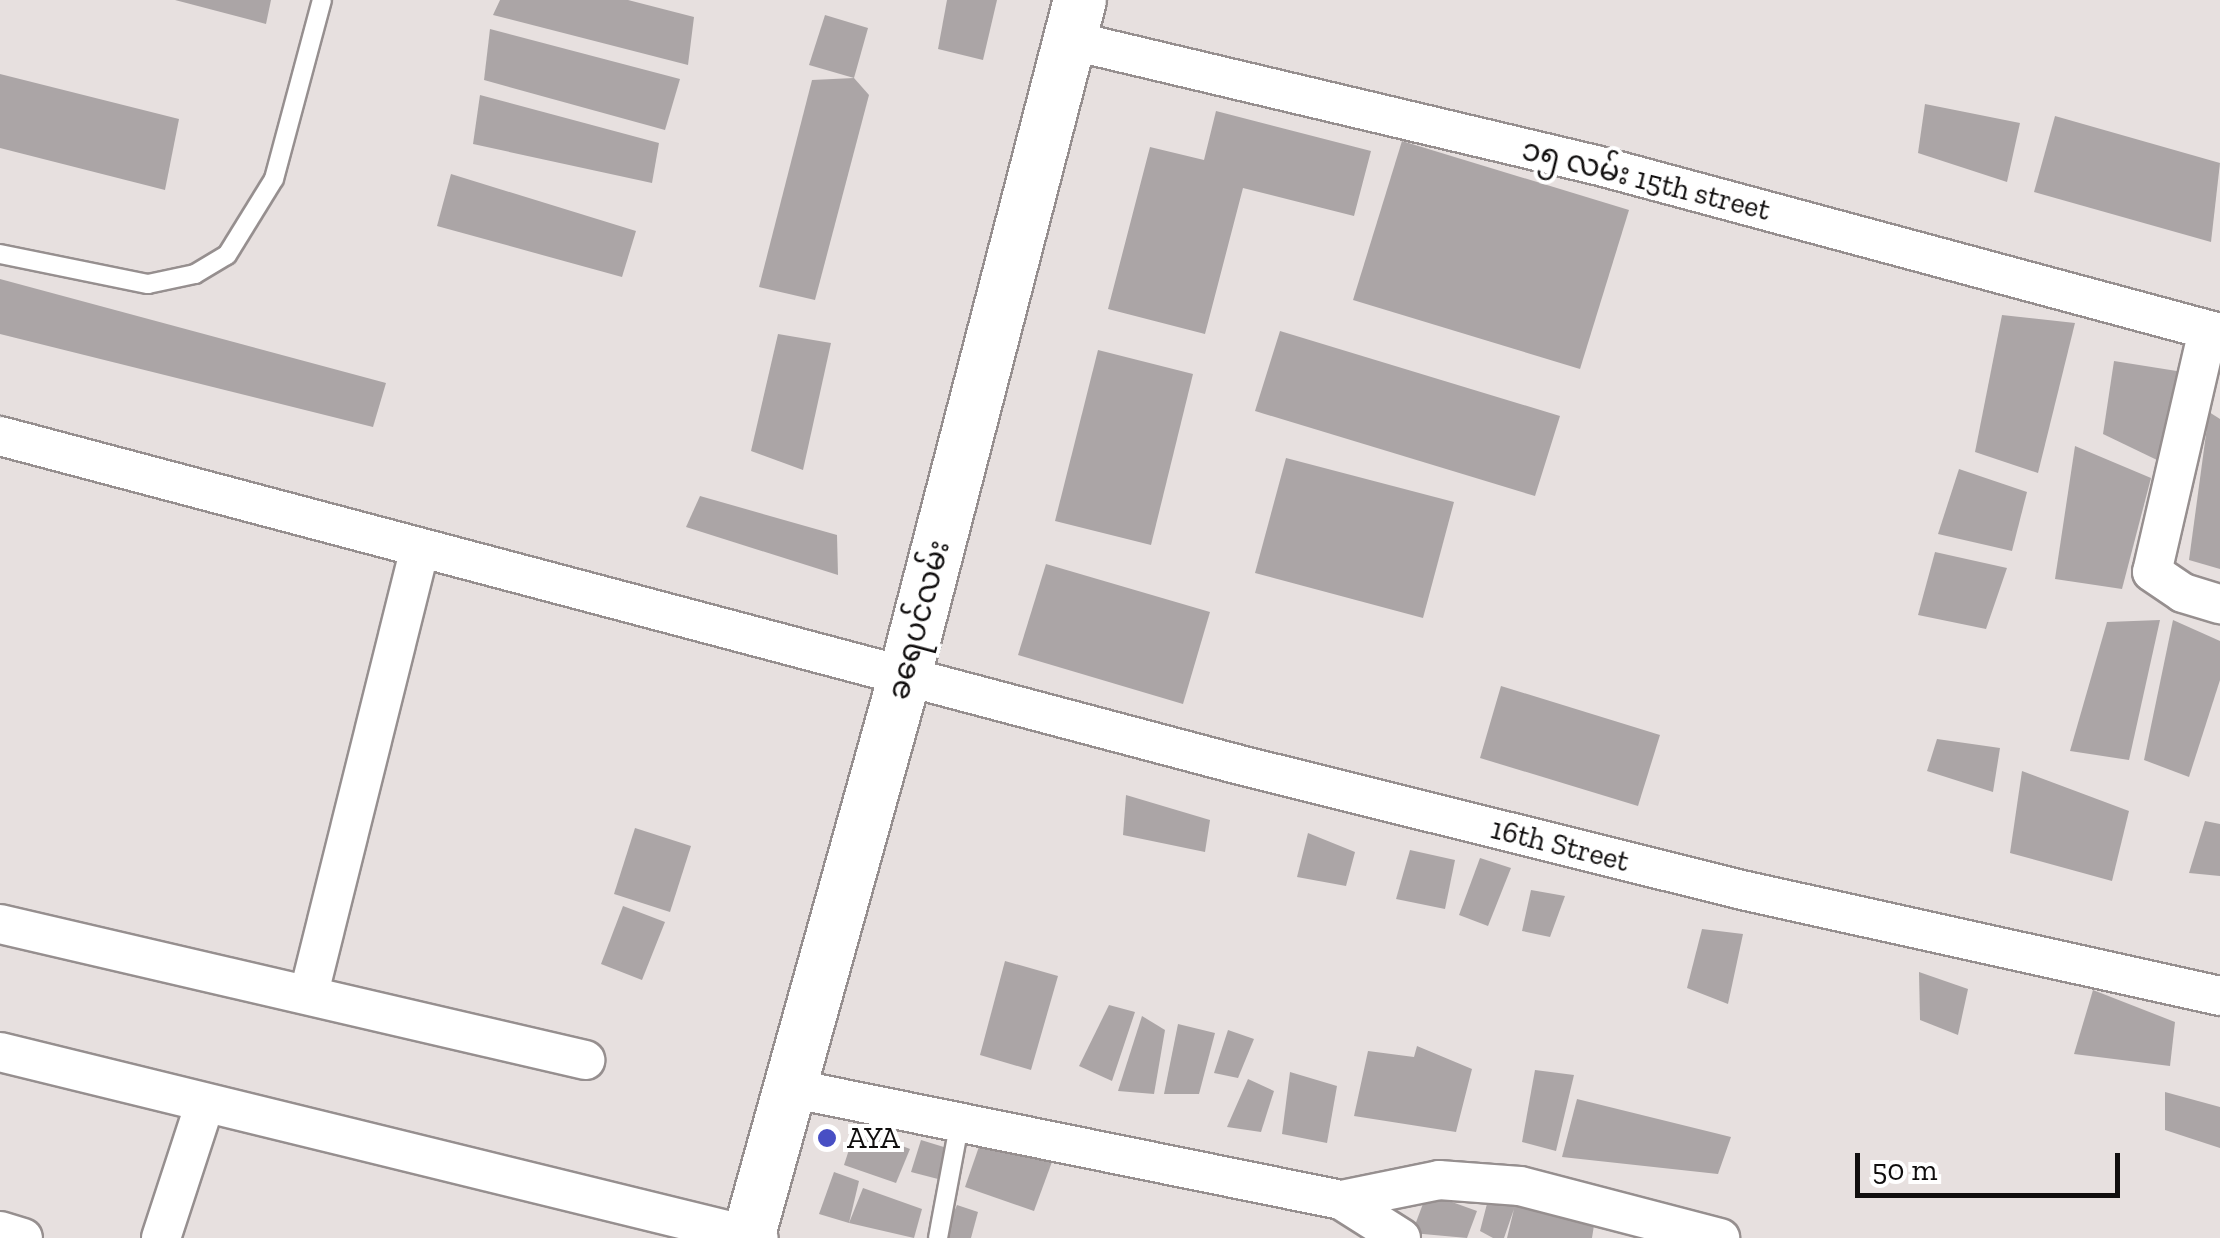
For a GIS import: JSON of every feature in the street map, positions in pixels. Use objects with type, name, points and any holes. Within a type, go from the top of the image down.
[{"type":"main road","name":"ခရေပင်လမ်း","points":[[752,1238],[904,679],[1074,20]]},
{"type":"street","name":"၁၅ လမ်း 15th street","points":[[1074,20],[2214,331]]},
{"type":"street","points":[[2214,331],[2152,572],[2182,593],[2220,604]]},
{"type":"street","name":"16th Street","points":[[0,436],[904,679],[1742,890],[2220,996]]},
{"type":"street","points":[[309,993],[420,549]]},
{"type":"street","points":[[0,924],[585,1060]]},
{"type":"street","points":[[0,1052],[752,1238]]},
{"type":"street","points":[[790,1088],[960,1118],[1341,1200],[1401,1238]]},
{"type":"street","points":[[161,1238],[206,1103]]},
{"type":"street","points":[[1341,1200],[1438,1180],[1520,1186],[1720,1238]]},
{"type":"street","points":[[0,1230],[24,1238]]},
{"type":"lane","points":[[0,254],[148,284],[195,274],[226,255],[274,178],[322,0]]},
{"type":"lane","points":[[938,1238],[960,1118]]},
{"type":"building","points":[[175,0],[271,0],[266,24]]},
{"type":"building","points":[[500,0],[628,0],[694,17],[688,65],[493,15]]},
{"type":"building","points":[[947,0],[997,0],[983,60],[938,49]]},
{"type":"building","points":[[825,15],[868,28],[854,78],[809,65]]},
{"type":"building","points":[[490,29],[680,79],[665,130],[484,80]]},
{"type":"building","points":[[0,74],[179,119],[165,190],[0,148]]},
{"type":"building","points":[[854,78],[869,95],[815,300],[759,287],[812,80]]},
{"type":"building","points":[[480,95],[659,143],[652,183],[473,144]]},
{"type":"building","points":[[1925,104],[2020,123],[2007,182],[1918,153]]},
{"type":"building","points":[[1216,111],[1371,151],[1354,216],[1243,188],[1205,334],[1108,309],[1150,147],[1204,160]]},
{"type":"building","points":[[2055,116],[2220,163],[2211,242],[2034,192]]},
{"type":"building","points":[[1402,141],[1629,210],[1580,369],[1353,300]]},
{"type":"building","points":[[451,174],[636,231],[622,277],[437,226]]},
{"type":"building","points":[[0,279],[386,383],[373,427],[0,334]]},
{"type":"building","points":[[2002,315],[2075,323],[2038,473],[1975,452]]},
{"type":"building","points":[[1280,331],[1560,416],[1535,496],[1255,411]]},
{"type":"building","points":[[778,334],[831,343],[803,470],[751,451]]},
{"type":"building","points":[[1098,350],[1193,374],[1151,545],[1055,521]]},
{"type":"building","points":[[2114,361],[2183,372],[2157,460],[2103,434]]},
{"type":"building","points":[[2209,412],[2220,419],[2220,569],[2189,560]]},
{"type":"building","points":[[2075,446],[2151,478],[2122,589],[2055,579]]},
{"type":"building","points":[[1286,458],[1454,502],[1423,618],[1255,573]]},
{"type":"building","points":[[1959,469],[2027,492],[2012,551],[1938,534]]},
{"type":"building","points":[[700,496],[837,535],[838,575],[686,527]]},
{"type":"building","points":[[1935,552],[2007,568],[1986,629],[1918,615]]},
{"type":"building","points":[[1046,564],[1210,612],[1183,704],[1018,655]]},
{"type":"building","points":[[2160,620],[2129,760],[2070,751],[2107,622]]},
{"type":"building","points":[[2173,620],[2220,641],[2220,680],[2189,777],[2144,760]]},
{"type":"building","points":[[1501,686],[1660,735],[1638,806],[1480,758]]},
{"type":"building","points":[[1937,739],[2000,748],[1993,792],[1927,771]]},
{"type":"building","points":[[2022,771],[2129,811],[2112,881],[2010,853]]},
{"type":"building","points":[[1126,795],[1210,820],[1205,852],[1123,835]]},
{"type":"building","points":[[2205,821],[2220,824],[2220,876],[2189,873]]},
{"type":"building","points":[[635,828],[691,846],[670,912],[614,894]]},
{"type":"building","points":[[1308,833],[1355,852],[1346,886],[1297,877]]},
{"type":"building","points":[[1410,850],[1455,860],[1445,909],[1396,899]]},
{"type":"building","points":[[1480,858],[1511,868],[1488,926],[1459,915]]},
{"type":"building","points":[[1531,890],[1565,896],[1550,937],[1522,931]]},
{"type":"building","points":[[623,906],[665,922],[642,980],[601,964]]},
{"type":"building","points":[[1702,929],[1743,934],[1728,1004],[1687,988]]},
{"type":"building","points":[[1005,961],[1058,976],[1031,1070],[980,1055]]},
{"type":"building","points":[[1919,972],[1968,989],[1958,1035],[1920,1020]]},
{"type":"building","points":[[2093,990],[2175,1022],[2170,1066],[2074,1054]]},
{"type":"building","points":[[1109,1005],[1135,1012],[1112,1081],[1079,1066]]},
{"type":"building","points":[[1142,1016],[1165,1030],[1154,1094],[1118,1091]]},
{"type":"building","points":[[1178,1024],[1215,1033],[1199,1094],[1164,1094]]},
{"type":"building","points":[[1228,1030],[1254,1039],[1238,1078],[1214,1073]]},
{"type":"building","points":[[1417,1046],[1472,1069],[1456,1132],[1354,1116],[1368,1051],[1414,1057]]},
{"type":"building","points":[[1535,1070],[1574,1075],[1556,1151],[1522,1142]]},
{"type":"building","points":[[1290,1072],[1337,1086],[1327,1143],[1282,1134]]},
{"type":"building","points":[[1248,1079],[1274,1091],[1261,1132],[1227,1127]]},
{"type":"building","points":[[2165,1092],[2220,1107],[2220,1148],[2165,1130]]},
{"type":"building","points":[[1577,1099],[1731,1137],[1718,1174],[1562,1157]]},
{"type":"building","points":[[856,1128],[910,1149],[896,1183],[844,1165]]},
{"type":"building","points":[[983,1135],[1053,1159],[1034,1211],[965,1187]]},
{"type":"building","points":[[921,1140],[947,1148],[938,1179],[911,1172]]},
{"type":"building","points":[[834,1172],[859,1181],[849,1223],[819,1214]]},
{"type":"building","points":[[863,1188],[922,1209],[914,1238],[849,1223]]},
{"type":"building","points":[[1490,1192],[1595,1219],[1592,1238],[1507,1238],[1514,1209],[1504,1238],[1493,1238],[1480,1231]]},
{"type":"building","points":[[1427,1193],[1477,1211],[1467,1238],[1412,1233]]},
{"type":"building","points":[[957,1205],[978,1212],[971,1238],[942,1238]]},
{"type":"place","name":"AYA","points":[[827,1138]]}]
